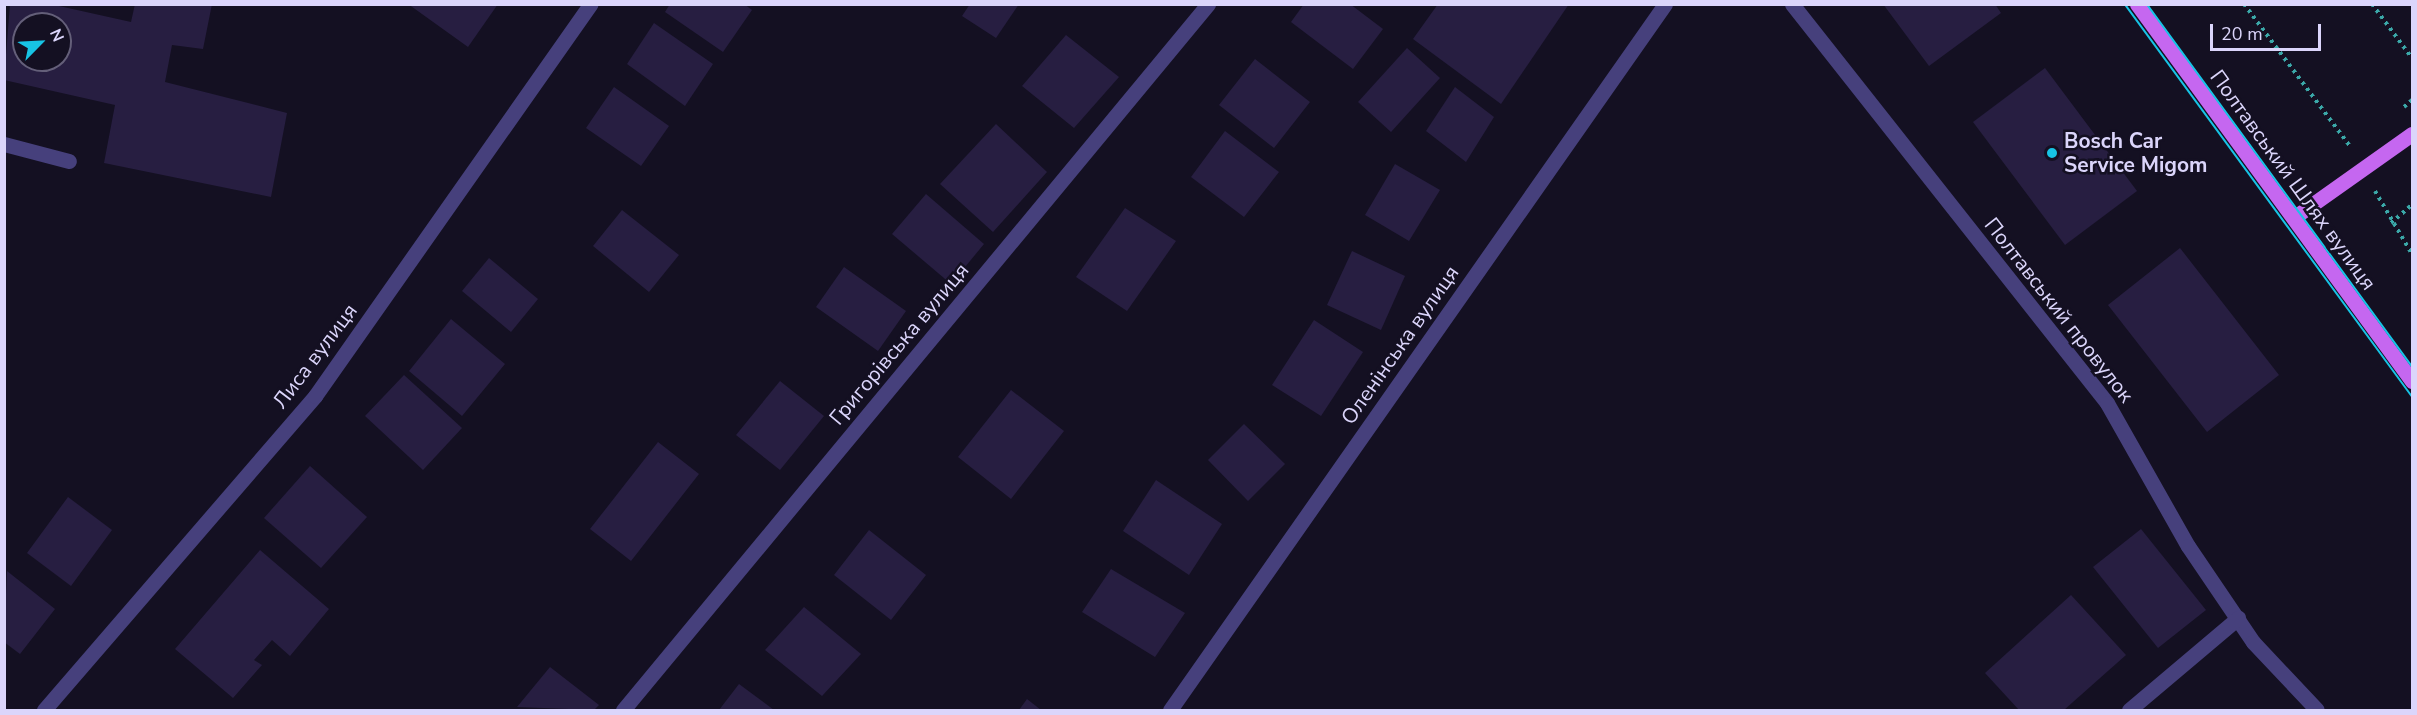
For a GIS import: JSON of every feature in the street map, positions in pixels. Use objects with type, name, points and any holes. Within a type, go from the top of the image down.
[{"type":"main road","name":"Полтавський Шлях вулиця","points":[[2137,4],[2296,216],[2412,381]]},
{"type":"main road","points":[[2296,216],[2412,134]]},
{"type":"street","name":"Лиса вулиця","points":[[44,711],[315,396],[590,4]]},
{"type":"street","name":"Григорівська вулиця","points":[[623,711],[1208,4]]},
{"type":"street","name":"Оленінська вулиця","points":[[1170,711],[1665,4]]},
{"type":"street","name":"Полтавський провулок","points":[[1792,4],[2108,403],[2188,546],[2238,618],[2317,711]]},
{"type":"street","points":[[4,144],[69,161]]},
{"type":"street","points":[[2129,711],[2238,618]]},
{"type":"path","points":[[2244,4],[2365,169],[2391,223],[2412,254]]},
{"type":"path","points":[[2372,4],[2412,58]]},
{"type":"path","points":[[2391,223],[2412,205]]},
{"type":"building","points":[[10,4],[50,4],[131,22],[135,4],[212,4],[203,49],[172,45],[165,82],[287,113],[271,197],[104,163],[115,105],[4,80]]},
{"type":"building","points":[[408,4],[498,4],[468,47]]},
{"type":"building","points":[[670,4],[744,4],[752,10],[723,52],[665,12]]},
{"type":"building","points":[[970,4],[1019,4],[996,38],[962,16]]},
{"type":"building","points":[[1304,4],[1350,4],[1383,29],[1353,69],[1291,22]]},
{"type":"building","points":[[1438,4],[1569,4],[1501,104],[1413,39]]},
{"type":"building","points":[[1883,4],[1995,4],[2001,13],[1929,66]]},
{"type":"building","points":[[654,23],[713,64],[685,106],[627,64]]},
{"type":"building","points":[[1066,35],[1119,77],[1074,128],[1022,86]]},
{"type":"building","points":[[1407,48],[1440,78],[1391,132],[1358,102]]},
{"type":"building","points":[[1255,59],[1310,102],[1274,148],[1219,105]]},
{"type":"building","name":"Bosch Car Service Migom","points":[[2045,68],[2137,191],[2065,245],[1973,122]]},
{"type":"building","points":[[614,87],[669,126],[641,166],[586,128]]},
{"type":"building","points":[[1455,87],[1494,117],[1466,162],[1426,131]]},
{"type":"building","points":[[996,124],[1047,172],[993,232],[940,184]]},
{"type":"building","points":[[1225,131],[1279,172],[1244,217],[1191,177]]},
{"type":"building","points":[[1395,164],[1440,190],[1409,241],[1365,215]]},
{"type":"building","points":[[926,194],[984,244],[951,284],[892,234]]},
{"type":"building","points":[[1125,208],[1176,241],[1127,311],[1076,277]]},
{"type":"building","points":[[622,210],[679,255],[649,292],[593,246]]},
{"type":"building","points":[[2180,248],[2279,375],[2207,432],[2108,305]]},
{"type":"building","points":[[1352,251],[1405,276],[1381,330],[1327,305]]},
{"type":"building","points":[[489,258],[538,299],[511,332],[462,291]]},
{"type":"building","points":[[844,267],[906,311],[878,351],[816,307]]},
{"type":"building","points":[[451,319],[505,364],[462,416],[409,371]]},
{"type":"building","points":[[1314,320],[1363,352],[1321,416],[1272,385]]},
{"type":"building","points":[[404,375],[462,428],[423,470],[365,416]]},
{"type":"building","points":[[780,381],[824,416],[780,470],[736,435]]},
{"type":"building","points":[[1011,390],[1064,431],[1011,499],[958,457]]},
{"type":"building","points":[[1244,424],[1285,464],[1248,501],[1208,460]]},
{"type":"building","points":[[658,442],[699,474],[631,561],[590,529]]},
{"type":"building","points":[[310,466],[367,517],[321,568],[264,518]]},
{"type":"building","points":[[1156,480],[1222,524],[1189,575],[1123,531]]},
{"type":"building","points":[[68,497],[112,530],[71,586],[27,553]]},
{"type":"building","points":[[2141,529],[2206,610],[2158,648],[2093,567]]},
{"type":"building","points":[[869,530],[926,575],[891,620],[834,575]]},
{"type":"building","points":[[260,550],[329,609],[290,656],[272,640],[254,660],[262,665],[233,698],[175,649]]},
{"type":"building","points":[[1111,569],[1185,613],[1155,657],[1082,612]]},
{"type":"building","points":[[7,571],[55,609],[20,654],[4,642]]},
{"type":"building","points":[[2071,595],[2126,655],[2064,710],[2019,710],[1985,673]]},
{"type":"building","points":[[804,607],[861,654],[822,696],[765,650]]},
{"type":"building","points":[[550,667],[599,705],[594,710],[517,707]]},
{"type":"building","points":[[739,684],[774,710],[719,710]]},
{"type":"building","points":[[1027,699],[1041,710],[1019,710]]},
{"type":"tram line","points":[[2125,4],[2412,396]]},
{"type":"tram line","points":[[2147,4],[2412,366]]},
{"type":"place","name":"Bosch Car Service Migom","points":[[2052,153]]}]
